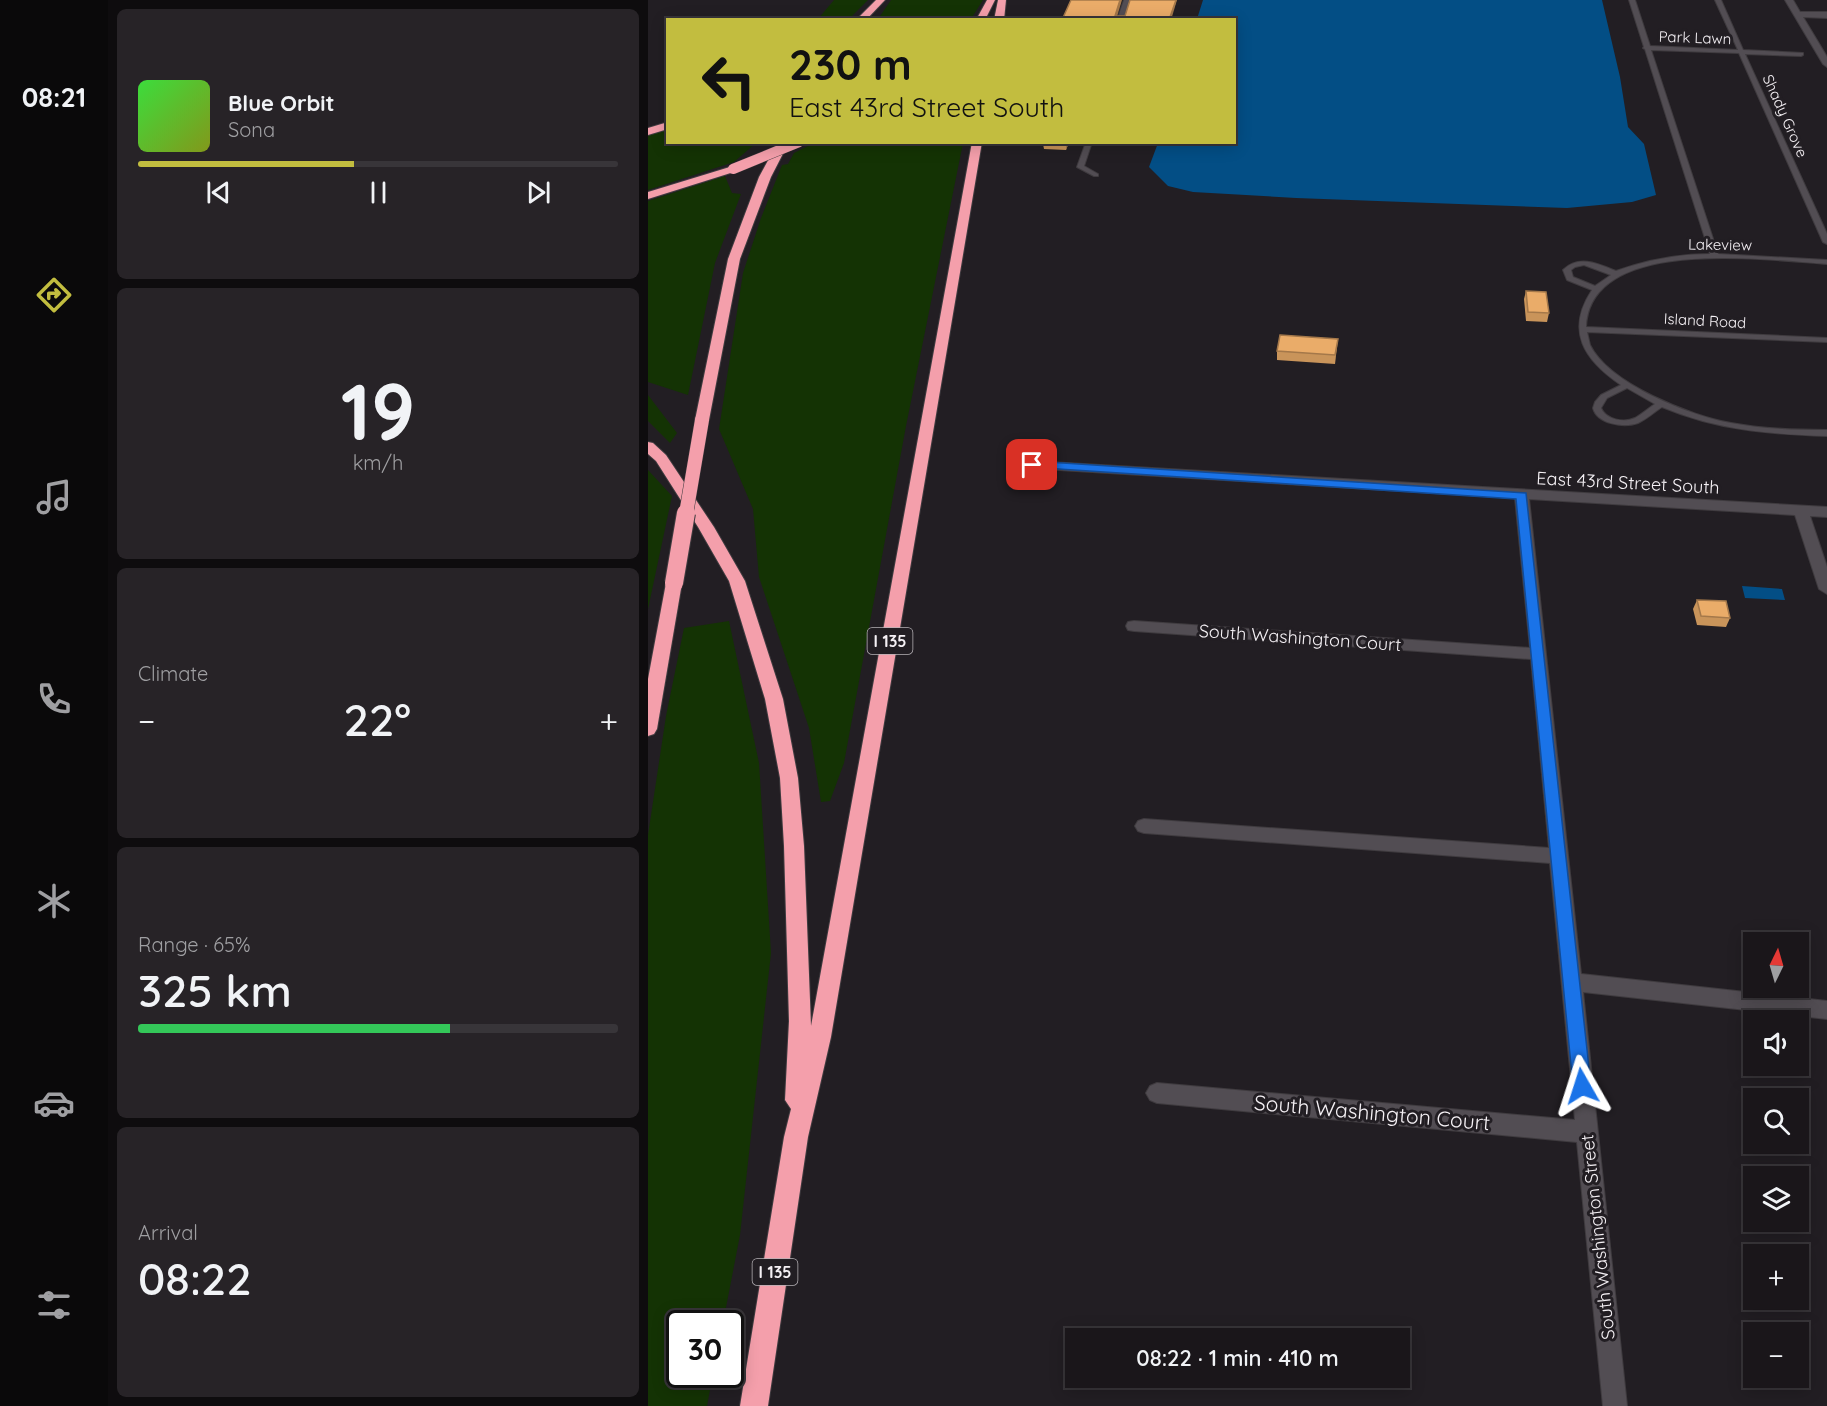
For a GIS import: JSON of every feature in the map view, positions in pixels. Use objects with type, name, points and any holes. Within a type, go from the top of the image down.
[{"type":"highway","points":[[862,18],[882,0]]},
{"type":"highway","points":[[870,18],[882,0]]},
{"type":"highway","points":[[981,18],[991,0]]},
{"type":"highway","points":[[999,18],[1002,0]]},
{"type":"highway","points":[[648,132],[666,126]]},
{"type":"highway","points":[[648,729],[702,420],[734,259],[765,177],[783,144]]},
{"type":"highway","points":[[648,196],[733,169],[794,144]]},
{"type":"highway","name":"I 135","points":[[754,1406],[796,1137],[820,1037],[977,144]]},
{"type":"highway","points":[[648,446],[661,458],[737,581],[774,699],[789,778],[794,846],[800,1021],[796,1137]]},
{"type":"street","points":[[1789,0],[1827,64]]},
{"type":"street","points":[[1797,14],[1827,15]]},
{"type":"street","name":"East 43rd Street South","points":[[1032,465],[1827,512]]},
{"type":"street","name":"South Washington Street","points":[[1522,495],[1615,1406]]},
{"type":"street","points":[[1801,511],[1827,589]]},
{"type":"street","name":"South Washington Court","points":[[1134,626],[1538,654]]},
{"type":"street","points":[[1144,826],[1558,856]]},
{"type":"street","points":[[1571,982],[1827,1010]]},
{"type":"street","name":"South Washington Court","points":[[1157,1093],[1587,1132]]},
{"type":"lane","points":[[1121,18],[1128,0]]},
{"type":"lane","points":[[1632,0],[1715,257]]},
{"type":"lane","name":"Shady Grove","points":[[1718,0],[1827,242]]},
{"type":"lane","name":"Park Lawn","points":[[1646,48],[1801,54]]},
{"type":"lane","points":[[1088,144],[1080,167],[1096,176]]},
{"type":"lane","name":"Lakeview","points":[[1582,329],[1584,312],[1596,289],[1616,274],[1635,266],[1659,260],[1715,257],[1827,262]]},
{"type":"lane","points":[[1596,289],[1570,278],[1567,275],[1570,266],[1590,264],[1616,274]]},
{"type":"lane","points":[[1582,329],[1587,346],[1599,361],[1627,385],[1660,404],[1694,417],[1744,428],[1827,433]]},
{"type":"lane","name":"Island Road","points":[[1582,329],[1827,340]]},
{"type":"lane","points":[[1627,385],[1601,399],[1597,405],[1597,411],[1602,417],[1612,422],[1632,422],[1660,404]]},
{"type":"green space","points":[[834,0],[868,0],[850,18],[819,18]]},
{"type":"green space","points":[[891,0],[983,0],[972,18],[879,18]]},
{"type":"green space","points":[[666,128],[666,144],[755,144],[734,162],[648,190],[648,134]]},
{"type":"green space","points":[[812,144],[963,144],[906,426],[844,763],[830,801],[821,802],[809,728],[759,577],[753,509],[719,429],[743,273],[782,165],[788,164],[794,153]]},
{"type":"green space","points":[[725,176],[732,193],[741,194],[715,263],[688,395],[648,382],[648,201]]},
{"type":"green space","points":[[648,395],[677,433],[670,443],[648,421]]},
{"type":"green space","points":[[648,470],[672,496],[648,609]]},
{"type":"green space","points":[[729,621],[759,763],[771,953],[740,1235],[726,1310],[666,1310],[666,1388],[710,1388],[707,1406],[648,1406],[648,835],[666,716],[684,628]]},
{"type":"water","points":[[1203,0],[1602,0],[1620,77],[1628,127],[1644,144],[1656,195],[1632,202],[1567,208],[1296,198],[1193,192],[1168,186],[1149,167],[1158,144],[1236,144],[1236,18],[1197,18]]},
{"type":"water","points":[[1742,586],[1782,589],[1785,600],[1745,598]]},
{"type":"building","points":[[1071,0],[1120,0],[1115,16],[1125,16],[1130,0],[1176,0],[1170,18],[1063,18]]},
{"type":"building","points":[[1526,291],[1546,292],[1549,313],[1528,312]]},
{"type":"building","points":[[1280,335],[1338,339],[1335,355],[1277,351]]},
{"type":"building","points":[[1697,600],[1726,601],[1730,618],[1701,616]]},
{"type":"route","points":[[1032,465],[1522,495],[1582,1086]]}]
